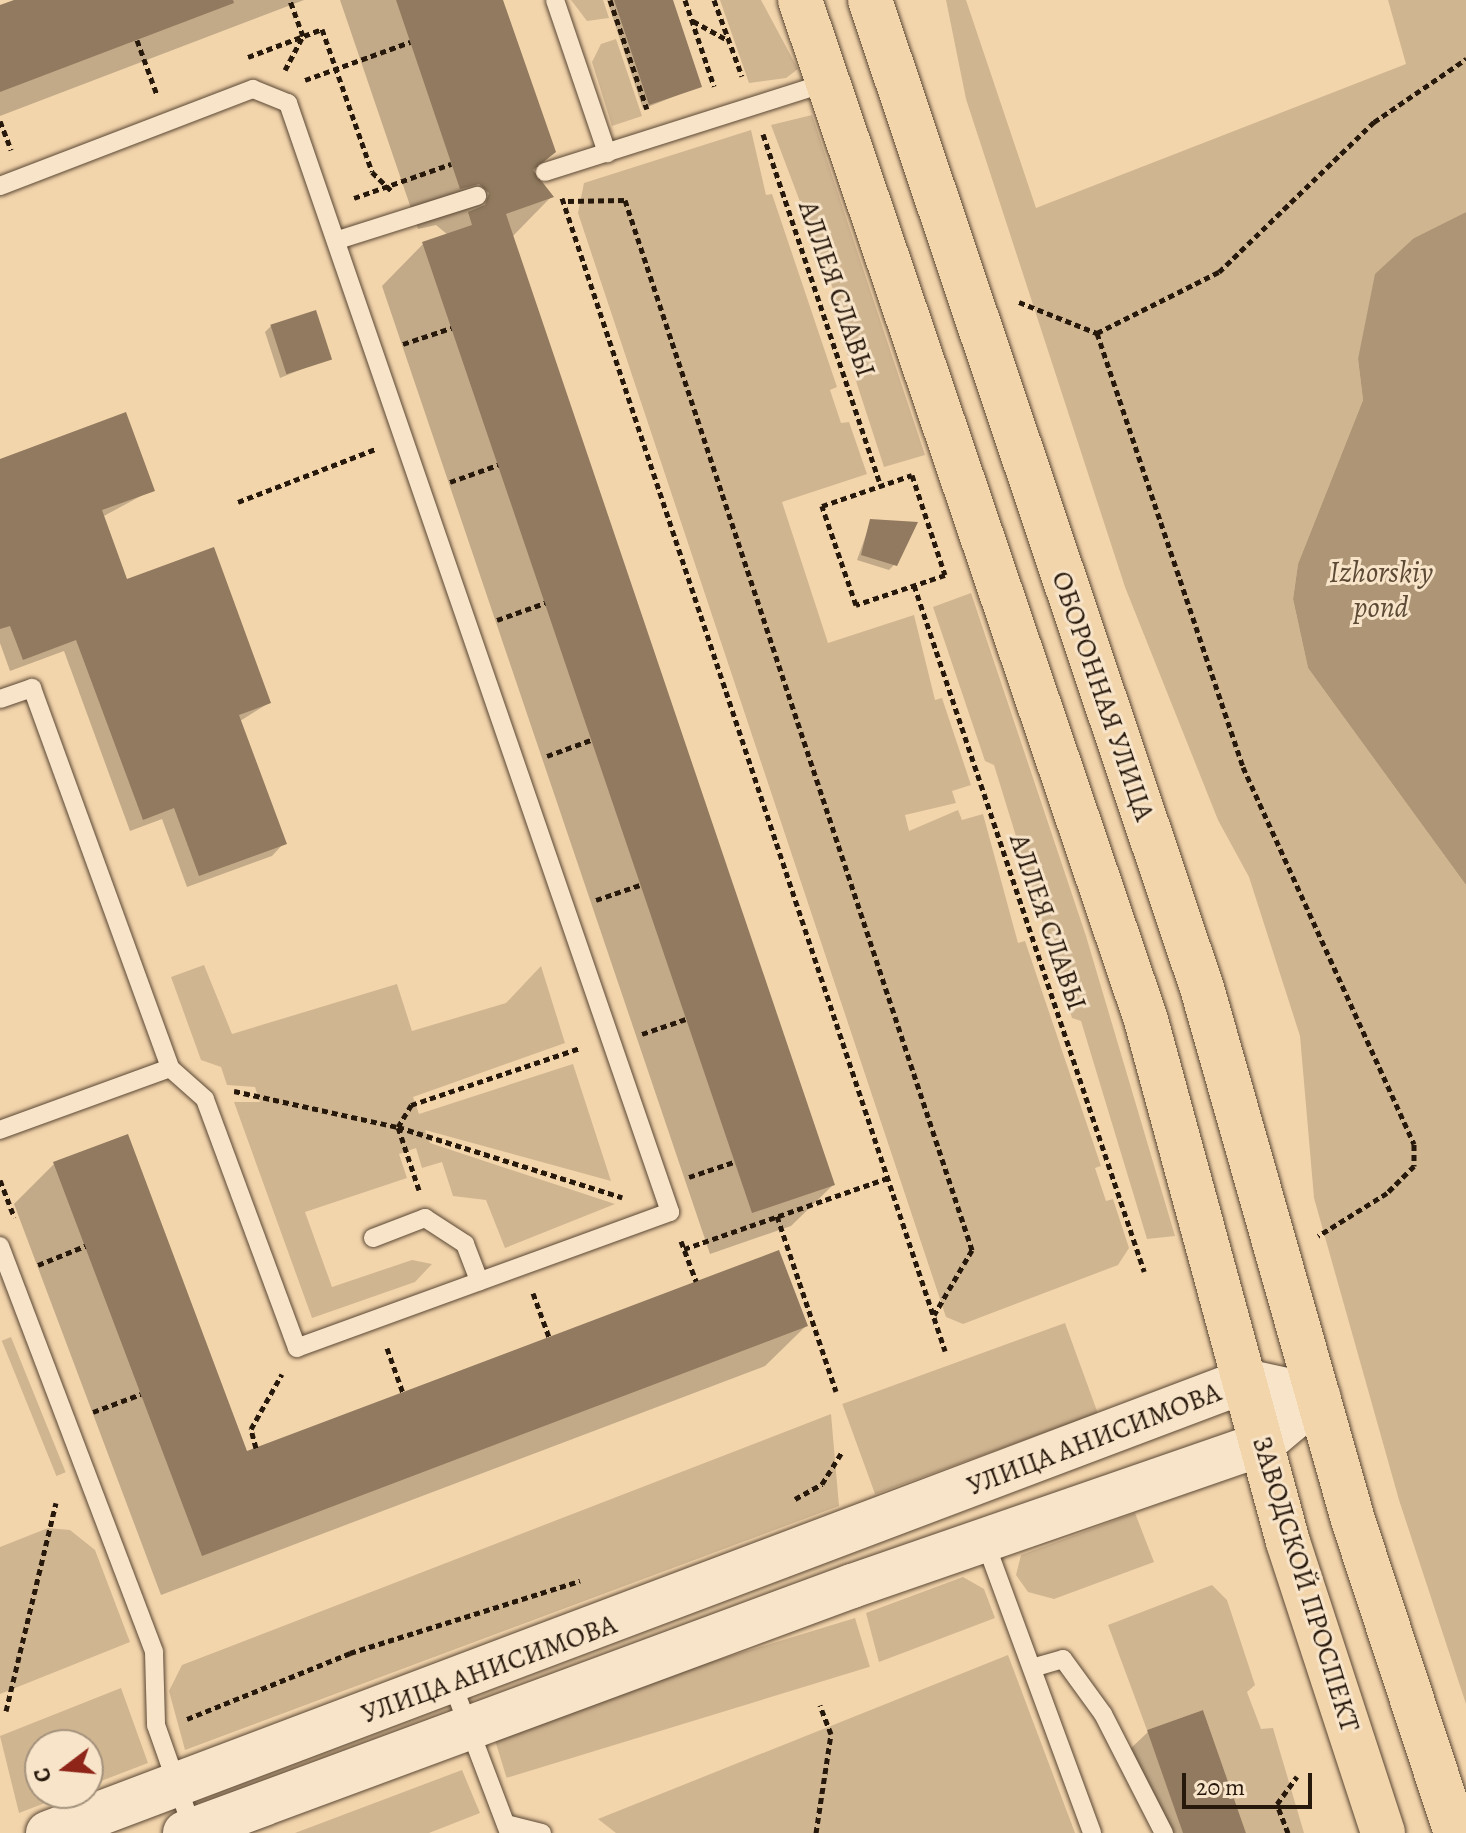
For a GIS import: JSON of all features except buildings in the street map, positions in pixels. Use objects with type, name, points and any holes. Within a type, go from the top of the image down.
[{"type":"main road","points":[[800,0],[1146,1020],[1245,1381]]},
{"type":"main road","name":"ОБОРОННАЯ УЛИЦА","points":[[870,0],[1202,988],[1318,1397]]},
{"type":"main road","name":"УЛИЦА АНИСИМОВА","points":[[48,1833],[1245,1381],[1318,1397]]},
{"type":"main road","name":"ЗАВОДСКОЙ ПРОСПЕКТ","points":[[1245,1381],[1383,1833]]},
{"type":"main road","points":[[1318,1397],[1456,1833]]},
{"type":"main road","name":"УЛИЦА АНИСИМОВА","points":[[189,1832],[984,1539],[1262,1444],[1318,1397]]},
{"type":"lane","points":[[555,0],[607,153]]},
{"type":"lane","points":[[549,171],[828,82]]},
{"type":"lane","points":[[0,186],[253,89],[273,92],[288,103],[338,240],[608,1039],[672,1217],[523,1265],[376,1318],[297,1357],[205,1099],[170,1068],[32,688],[0,699]]},
{"type":"lane","points":[[338,240],[477,196]]},
{"type":"lane","points":[[0,1130],[170,1068]]},
{"type":"lane","points":[[373,1238],[425,1218],[465,1244],[479,1281]]},
{"type":"lane","points":[[0,1246],[154,1652],[156,1725],[189,1832]]},
{"type":"lane","points":[[984,1539],[1092,1833]]},
{"type":"lane","points":[[1032,1668],[1063,1659],[1103,1714],[1164,1833]]},
{"type":"lane","points":[[452,1683],[507,1828],[542,1833]]},
{"type":"path","points":[[273,92],[303,36],[290,0]]},
{"type":"path","points":[[610,0],[656,137]]},
{"type":"path","points":[[685,0],[724,115]]},
{"type":"path","name":"АЛЛЕЯ СЛАВЫ","points":[[714,0],[753,106],[881,486]]},
{"type":"path","points":[[692,21],[727,40]]},
{"type":"path","points":[[137,40],[167,122]]},
{"type":"path","points":[[273,92],[410,42]]},
{"type":"path","points":[[1019,302],[1097,333],[1234,264],[1268,218],[1374,122],[1466,59]]},
{"type":"path","points":[[326,207],[451,164]]},
{"type":"path","points":[[549,171],[563,201],[945,1351]]},
{"type":"path","points":[[563,201],[625,200],[630,215],[972,1250],[934,1316]]},
{"type":"path","points":[[376,353],[451,328]]},
{"type":"path","points":[[401,329],[410,357]]},
{"type":"path","points":[[1097,333],[1243,767],[1414,1144],[1414,1166],[1387,1193],[1317,1236]]},
{"type":"path","points":[[238,502],[405,437]]},
{"type":"path","points":[[423,492],[498,465]]},
{"type":"path","points":[[446,468],[455,495]]},
{"type":"path","points":[[912,475],[945,575],[914,585],[856,605],[822,506],[912,475]]},
{"type":"path","name":"АЛЛЕЯ СЛАВЫ","points":[[914,585],[1144,1271]]},
{"type":"path","points":[[470,629],[545,603]]},
{"type":"path","points":[[492,606],[501,633]]},
{"type":"path","points":[[516,766],[591,740]]},
{"type":"path","points":[[538,743],[548,772]]},
{"type":"path","points":[[590,902],[640,885]]},
{"type":"path","points":[[586,888],[595,917]]},
{"type":"path","points":[[635,1037],[686,1019]]},
{"type":"path","points":[[630,1022],[640,1051]]},
{"type":"path","points":[[425,1218],[398,1127],[411,1105],[608,1039]]},
{"type":"path","points":[[205,1099],[230,1090],[398,1127],[672,1217]]},
{"type":"path","points":[[683,1179],[734,1162]]},
{"type":"path","points":[[678,1165],[686,1192],[672,1217],[696,1281]]},
{"type":"path","points":[[684,1249],[888,1178]]},
{"type":"path","points":[[777,1216],[836,1391]]},
{"type":"path","points":[[11,1276],[85,1246]]},
{"type":"path","points":[[523,1265],[549,1337]]},
{"type":"path","points":[[376,1318],[403,1393]]},
{"type":"path","points":[[283,1371],[297,1357]]},
{"type":"path","points":[[256,1448],[251,1429],[283,1371],[297,1357]]},
{"type":"path","points":[[272,1358],[283,1371]]},
{"type":"path","points":[[66,1422],[141,1394]]},
{"type":"path","points":[[778,1507],[822,1484],[843,1451]]},
{"type":"path","points":[[6,1711],[56,1503]]},
{"type":"path","points":[[156,1725],[208,1714],[350,1653],[597,1575]]},
{"type":"path","points":[[816,1833],[831,1734],[820,1705]]},
{"type":"path","points":[[1288,1833],[1277,1804],[1297,1776]]},
{"type":"shaded area","points":[[571,0],[603,0],[609,18],[587,21]]},
{"type":"shaded area","points":[[720,0],[761,0],[798,69],[786,78],[749,83]]},
{"type":"shaded area","points":[[946,0],[966,0],[1036,208],[1406,64],[1388,0],[1466,0],[1466,212],[1414,238],[1358,359],[1363,400],[1298,564],[1293,599],[1308,668],[1466,885],[1466,1704],[1399,1500],[1314,1198],[1300,1036],[1249,877],[1218,820],[1125,587],[966,99]]},
{"type":"shaded area","points":[[616,39],[642,116],[612,126],[592,62],[601,44]]},
{"type":"shaded area","points":[[812,115],[925,455],[884,467],[830,301],[836,297],[771,125]]},
{"type":"shaded area","points":[[751,130],[766,195],[772,194],[837,387],[830,390],[841,423],[849,422],[867,474],[782,502],[828,643],[914,615],[935,700],[942,698],[971,785],[952,791],[956,803],[905,815],[909,831],[958,810],[962,820],[983,814],[1018,943],[1025,941],[1101,1166],[1095,1168],[1106,1201],[1113,1199],[1129,1248],[1118,1265],[963,1324],[946,1317],[578,213],[584,183]]},
{"type":"shaded area","points":[[971,593],[1086,936],[1175,1236],[1147,1239],[1081,1021],[1072,1018],[994,765],[985,761],[933,607]]},
{"type":"shaded area","points":[[204,965],[232,1034],[397,984],[412,1031],[506,1003],[541,966],[565,1043],[413,1097],[419,1114],[573,1064],[611,1181],[425,1130],[430,1143],[615,1204],[505,1248],[486,1200],[453,1196],[442,1162],[422,1168],[416,1148],[399,1154],[407,1178],[305,1212],[332,1287],[412,1260],[432,1264],[415,1282],[312,1318],[234,1102],[260,1102],[255,1087],[227,1085],[221,1067],[201,1060],[171,977]]},
{"type":"shaded area","points":[[1065,1323],[1098,1413],[875,1494],[842,1404]]},
{"type":"shaded area","points":[[11,1337],[66,1472],[56,1476],[2,1341]]},
{"type":"shaded area","points":[[831,1414],[839,1506],[185,1750],[169,1691],[182,1665]]},
{"type":"shaded area","points":[[1135,1513],[1154,1562],[1054,1599],[1028,1592],[1016,1575],[1021,1555]]},
{"type":"shaded area","points":[[48,1528],[70,1530],[95,1550],[130,1642],[0,1694],[0,1547]]},
{"type":"shaded area","points":[[963,1577],[984,1589],[995,1618],[879,1662],[866,1613]]},
{"type":"shaded area","points":[[1212,1585],[1227,1600],[1255,1685],[1247,1692],[1261,1729],[1273,1728],[1304,1833],[1246,1833],[1203,1710],[1147,1730],[1108,1625]]},
{"type":"shaded area","points":[[855,1618],[870,1667],[507,1778],[492,1729]]},
{"type":"shaded area","points":[[1008,1655],[1075,1833],[616,1833],[598,1819]]},
{"type":"shaded area","points":[[121,1688],[148,1763],[104,1780],[104,1729],[24,1729],[24,1809],[29,1809],[19,1813],[0,1736]]},
{"type":"shaded area","points":[[462,1770],[480,1813],[429,1833],[295,1833]]},
{"type":"water","name":"Izhorskiy pond","points":[[1466,212],[1466,885],[1308,668],[1293,599],[1298,564],[1363,400],[1358,359],[1375,274],[1414,238]]}]
